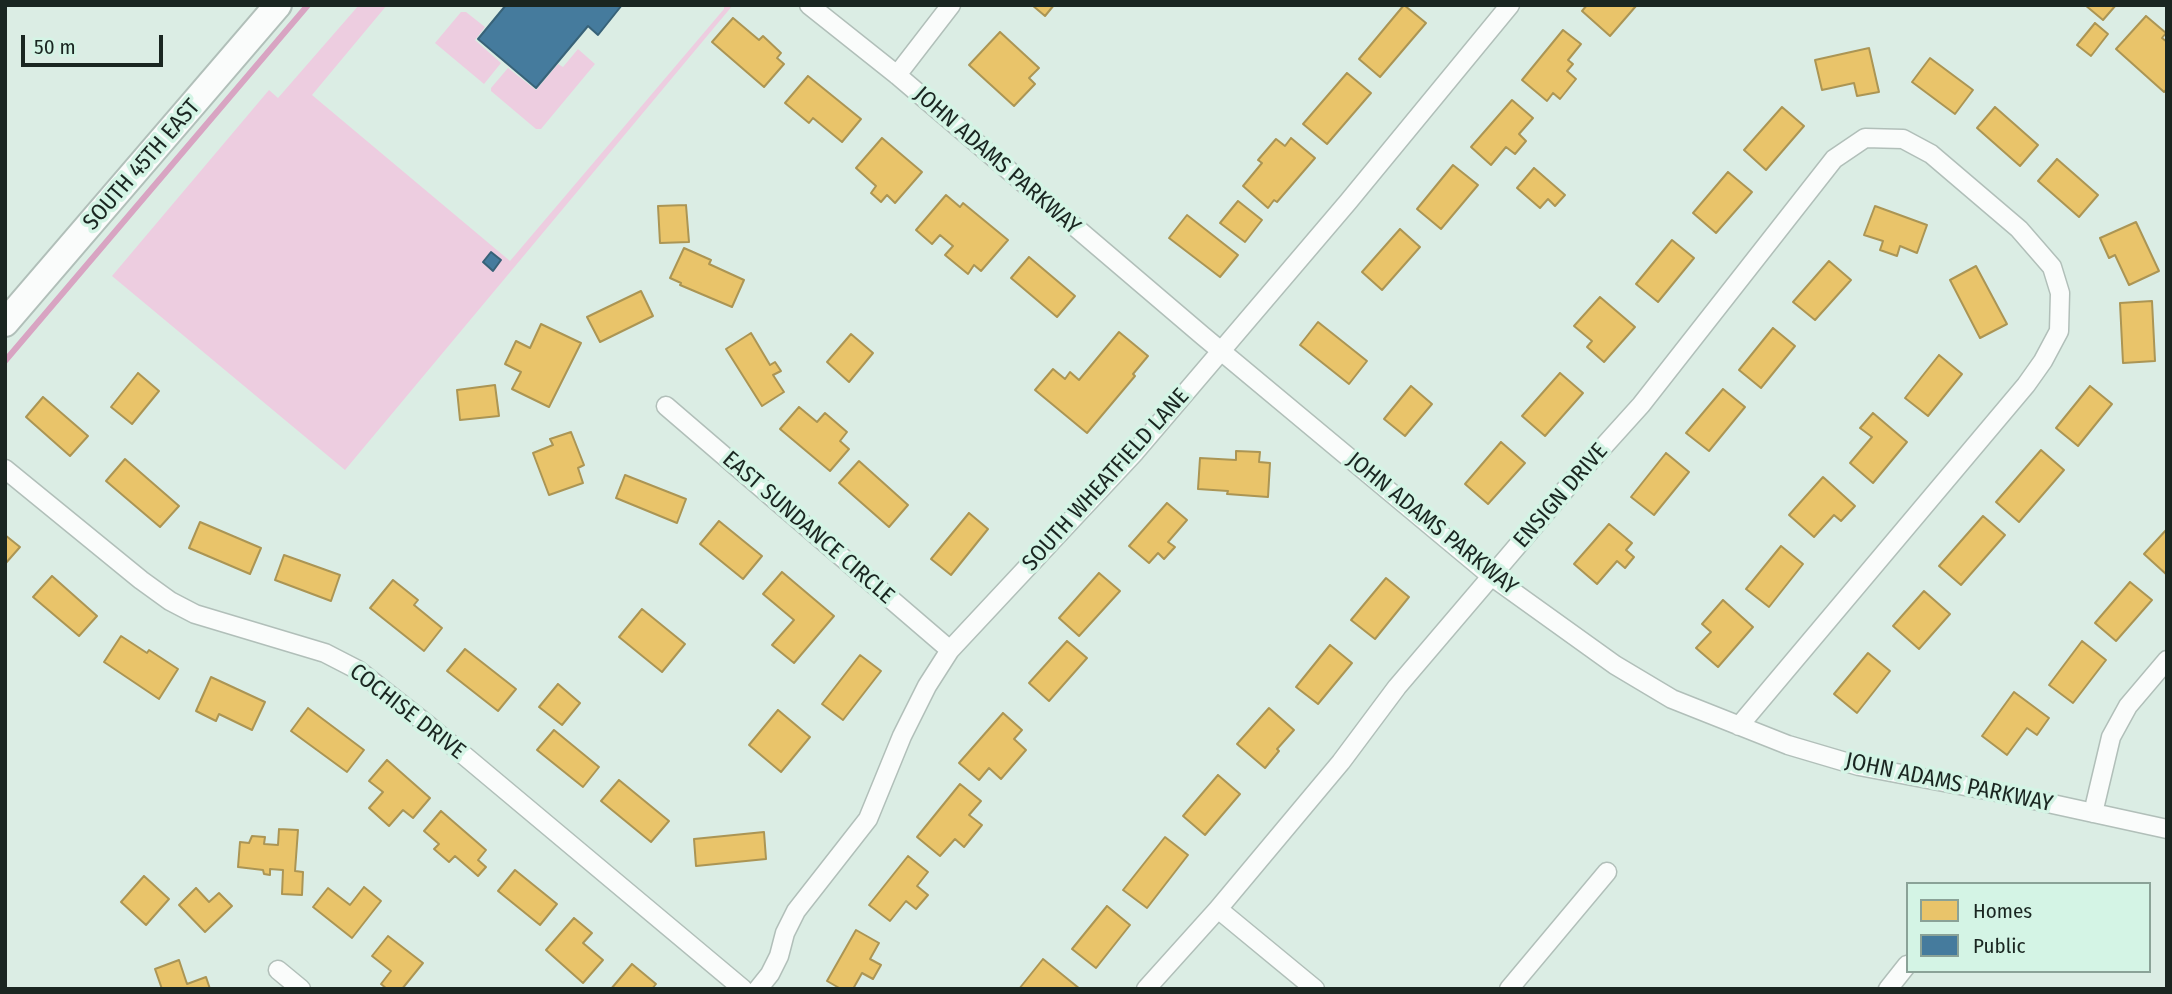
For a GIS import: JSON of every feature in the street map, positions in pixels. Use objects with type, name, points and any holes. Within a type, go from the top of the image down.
[{"type":"main road","name":"SOUTH 45TH EAST","points":[[5,323],[278,5]]},
{"type":"street","name":"JOHN ADAMS PARKWAY","points":[[809,5],[897,75],[1491,576],[1672,699],[1788,745],[1858,766],[2167,829]]},
{"type":"street","points":[[897,75],[951,5]]},
{"type":"street","name":"SOUTH WHEATFIELD LANE","points":[[758,989],[779,956],[785,933],[796,911],[868,819],[902,736],[927,686],[950,650],[1135,452],[1348,202],[1510,5]]},
{"type":"street","name":"ENSIGN DRIVE","points":[[1146,989],[1218,909],[1341,762],[1397,687],[1491,576],[1641,405],[1834,159],[1866,138],[1903,139],[1931,154],[2019,229],[2052,267],[2060,293],[2059,331],[2026,385],[1739,726]]},
{"type":"street","name":"EAST SUNDANCE CIRCLE","points":[[666,406],[950,650]]},
{"type":"street","name":"COCHISE DRIVE","points":[[5,469],[170,601],[195,614],[326,653],[358,670],[429,726],[743,989]]},
{"type":"street","points":[[2093,813],[2111,737],[2128,706],[2167,660]]},
{"type":"street","points":[[1510,989],[1607,872]]},
{"type":"street","points":[[1218,909],[1315,989]]},
{"type":"street","points":[[1888,989],[1906,965]]},
{"type":"street","points":[[278,970],[301,989]]},
{"type":"shaded area","points":[[359,5],[387,5],[312,95],[510,261],[724,9],[724,5],[733,5],[345,470],[112,276],[269,90],[278,98]]},
{"type":"shaded area","points":[[461,12],[466,12],[485,27],[475,40],[501,63],[484,84],[435,43]]},
{"type":"shaded area","points":[[578,49],[595,64],[541,129],[536,129],[491,91],[508,68],[536,90],[558,64],[563,67]]},
{"type":"building: Homes","points":[[1032,5],[1054,5],[1045,16]]},
{"type":"building: Homes","points":[[1404,5],[1426,23],[1380,77],[1359,59]]},
{"type":"building: Homes","points":[[1587,5],[1636,6],[1610,36],[1582,11]]},
{"type":"building: Homes","points":[[2085,5],[2116,5],[2103,20]]},
{"type":"building: Homes","points":[[2146,16],[2166,33],[2162,38],[2167,42],[2167,89],[2164,92],[2116,49]]},
{"type":"building: Homes","points":[[733,18],[759,40],[763,36],[781,53],[777,58],[784,64],[764,87],[712,42]]},
{"type":"building: Homes","points":[[2095,23],[2108,34],[2091,56],[2077,45]]},
{"type":"building: Homes","points":[[1563,30],[1581,44],[1568,60],[1573,64],[1567,71],[1576,79],[1560,99],[1553,93],[1547,101],[1522,80]]},
{"type":"building: Homes","points":[[1000,32],[1039,68],[1029,78],[1035,84],[1014,106],[969,65]]},
{"type":"building: Homes","points":[[1869,48],[1879,92],[1857,96],[1854,83],[1822,90],[1815,60]]},
{"type":"building: Homes","points":[[1930,58],[1973,90],[1955,114],[1912,82]]},
{"type":"building: Homes","points":[[1347,73],[1371,93],[1327,144],[1303,124]]},
{"type":"building: Homes","points":[[808,76],[861,119],[842,142],[813,118],[809,123],[785,103]]},
{"type":"building: Homes","points":[[1512,100],[1533,118],[1519,134],[1526,141],[1515,154],[1506,147],[1491,165],[1471,147]]},
{"type":"building: Homes","points":[[1782,107],[1804,126],[1766,170],[1744,150]]},
{"type":"building: Homes","points":[[1995,107],[2038,145],[2020,166],[1977,128]]},
{"type":"building: Homes","points":[[882,138],[922,172],[895,203],[887,195],[881,202],[871,193],[876,186],[856,168]]},
{"type":"building: Homes","points":[[1291,138],[1315,158],[1277,202],[1274,200],[1268,208],[1243,186],[1262,163],[1258,160],[1276,139],[1285,146]]},
{"type":"building: Homes","points":[[2057,159],[2098,195],[2079,217],[2038,181]]},
{"type":"building: Homes","points":[[1453,165],[1478,185],[1441,229],[1417,209]]},
{"type":"building: Homes","points":[[1534,168],[1565,195],[1555,206],[1548,199],[1540,208],[1517,188]]},
{"type":"building: Homes","points":[[1728,172],[1752,192],[1716,233],[1693,213]]},
{"type":"building: Homes","points":[[946,195],[960,207],[963,203],[1008,240],[981,271],[974,265],[968,274],[945,255],[953,246],[940,235],[932,244],[916,230]]},
{"type":"building: Homes","points":[[1238,201],[1262,220],[1245,242],[1220,223]]},
{"type":"building: Homes","points":[[686,205],[689,242],[660,243],[658,206]]},
{"type":"building: Homes","points":[[1875,206],[1927,225],[1917,253],[1900,246],[1897,256],[1880,250],[1883,241],[1864,235]]},
{"type":"building: Homes","points":[[1187,215],[1238,255],[1220,277],[1169,238]]},
{"type":"building: Homes","points":[[2136,222],[2159,271],[2129,285],[2115,255],[2109,258],[2100,238]]},
{"type":"building: Homes","points":[[1400,229],[1420,247],[1382,290],[1362,272]]},
{"type":"building: Homes","points":[[1672,240],[1694,258],[1658,302],[1636,284]]},
{"type":"building: Homes","points":[[684,248],[711,260],[709,264],[744,280],[732,307],[680,285],[681,283],[670,278]]},
{"type":"building: Homes","points":[[1029,257],[1075,296],[1057,317],[1011,278]]},
{"type":"building: Homes","points":[[1829,261],[1851,280],[1815,320],[1793,302]]},
{"type":"building: Homes","points":[[1976,266],[2007,324],[1980,338],[1950,280]]},
{"type":"building: Homes","points":[[641,291],[653,316],[600,342],[587,317]]},
{"type":"building: Homes","points":[[1600,297],[1635,327],[1604,362],[1587,347],[1592,341],[1574,326]]},
{"type":"building: Homes","points":[[2152,301],[2155,361],[2123,363],[2120,303]]},
{"type":"building: Homes","points":[[1318,322],[1367,361],[1349,384],[1300,345]]},
{"type":"building: Homes","points":[[541,324],[581,343],[549,407],[512,389],[521,372],[505,364],[516,341],[530,348]]},
{"type":"building: Homes","points":[[1773,328],[1795,346],[1761,388],[1739,370]]},
{"type":"building: Homes","points":[[1119,332],[1148,356],[1133,374],[1135,376],[1087,433],[1035,390],[1053,369],[1065,379],[1070,372],[1079,380]]},
{"type":"building: Homes","points":[[751,333],[770,365],[775,362],[781,371],[773,375],[784,392],[762,406],[726,349]]},
{"type":"building: Homes","points":[[851,334],[873,353],[849,382],[827,362]]},
{"type":"building: Homes","points":[[1939,355],[1962,374],[1928,416],[1905,398]]},
{"type":"building: Homes","points":[[138,373],[159,391],[132,424],[111,407]]},
{"type":"building: Homes","points":[[1560,373],[1583,393],[1545,436],[1522,416]]},
{"type":"building: Homes","points":[[495,385],[499,416],[460,420],[457,390]]},
{"type":"building: Homes","points":[[1411,386],[1432,404],[1405,436],[1384,419]]},
{"type":"building: Homes","points":[[2090,386],[2112,404],[2078,446],[2056,428]]},
{"type":"building: Homes","points":[[1723,389],[1745,407],[1709,451],[1686,433]]},
{"type":"building: Homes","points":[[43,397],[88,436],[70,456],[26,417]]},
{"type":"building: Homes","points":[[799,407],[817,422],[825,413],[847,432],[840,441],[849,449],[830,471],[780,429]]},
{"type":"building: Homes","points":[[1873,413],[1907,442],[1873,483],[1850,463],[1872,437],[1860,428]]},
{"type":"building: Homes","points":[[571,432],[584,465],[578,468],[583,483],[549,495],[533,453],[553,445],[550,439]]},
{"type":"building: Homes","points":[[1501,442],[1525,463],[1488,504],[1465,484]]},
{"type":"building: Homes","points":[[2041,450],[2064,470],[2019,522],[1996,502]]},
{"type":"building: Homes","points":[[1236,451],[1260,452],[1259,462],[1270,463],[1268,497],[1198,489],[1200,458],[1236,460]]},
{"type":"building: Homes","points":[[1666,453],[1689,472],[1654,515],[1631,497]]},
{"type":"building: Homes","points":[[125,459],[179,506],[160,527],[106,481]]},
{"type":"building: Homes","points":[[859,461],[908,505],[889,527],[839,483]]},
{"type":"building: Homes","points":[[625,475],[686,499],[677,523],[616,498]]},
{"type":"building: Homes","points":[[1823,477],[1855,506],[1841,521],[1834,515],[1814,537],[1789,515]]},
{"type":"building: Homes","points":[[1167,503],[1187,520],[1168,542],[1175,547],[1164,559],[1158,553],[1149,563],[1129,546]]},
{"type":"building: Homes","points":[[969,513],[988,529],[951,575],[931,559]]},
{"type":"building: Homes","points":[[1983,516],[2005,535],[1961,585],[1939,566]]},
{"type":"building: Homes","points":[[719,521],[762,556],[743,579],[700,544]]},
{"type":"building: Homes","points":[[200,522],[261,548],[250,574],[189,548]]},
{"type":"building: Homes","points":[[1609,524],[1632,543],[1626,550],[1634,557],[1625,568],[1617,561],[1597,584],[1574,564]]},
{"type":"building: Homes","points":[[2167,529],[2167,575],[2144,554]]},
{"type":"building: Homes","points":[[5,535],[20,547],[5,564]]},
{"type":"building: Homes","points":[[1781,546],[1803,564],[1769,607],[1746,589]]},
{"type":"building: Homes","points":[[284,555],[340,575],[331,601],[275,580]]},
{"type":"building: Homes","points":[[782,572],[834,616],[794,663],[772,645],[794,620],[763,594]]},
{"type":"building: Homes","points":[[1099,573],[1120,591],[1079,636],[1059,618]]},
{"type":"building: Homes","points":[[52,576],[97,616],[79,636],[33,597]]},
{"type":"building: Homes","points":[[1386,578],[1409,597],[1375,639],[1351,620]]},
{"type":"building: Homes","points":[[393,580],[418,600],[414,605],[442,628],[424,651],[370,608]]},
{"type":"building: Homes","points":[[2130,582],[2152,600],[2116,641],[2095,623]]},
{"type":"building: Homes","points":[[1924,591],[1950,614],[1919,649],[1893,626]]},
{"type":"building: Homes","points":[[1723,600],[1753,627],[1718,667],[1696,648],[1711,632],[1702,624]]},
{"type":"building: Homes","points":[[642,609],[685,644],[662,672],[619,637]]},
{"type":"building: Homes","points":[[121,636],[178,669],[159,699],[104,662]]},
{"type":"building: Homes","points":[[1067,641],[1087,658],[1049,701],[1029,683]]},
{"type":"building: Homes","points":[[2082,641],[2106,660],[2073,703],[2049,685]]},
{"type":"building: Homes","points":[[1330,645],[1352,663],[1318,704],[1296,687]]},
{"type":"building: Homes","points":[[465,649],[516,689],[498,711],[447,671]]},
{"type":"building: Homes","points":[[1868,653],[1890,671],[1857,713],[1834,694]]},
{"type":"building: Homes","points":[[860,655],[881,671],[843,720],[822,704]]},
{"type":"building: Homes","points":[[211,677],[265,702],[252,730],[219,714],[216,721],[196,711]]},
{"type":"building: Homes","points":[[558,684],[580,703],[562,725],[539,707]]},
{"type":"building: Homes","points":[[2014,692],[2049,718],[2037,735],[2027,728],[2007,755],[1982,736]]},
{"type":"building: Homes","points":[[308,708],[364,750],[347,772],[291,731]]},
{"type":"building: Homes","points":[[1269,708],[1294,730],[1265,768],[1237,744]]},
{"type":"building: Homes","points":[[778,710],[810,737],[781,772],[749,745]]},
{"type":"building: Homes","points":[[1003,713],[1022,730],[1014,739],[1026,750],[1001,779],[989,768],[979,780],[959,763]]},
{"type":"building: Homes","points":[[554,730],[599,767],[583,787],[537,750]]},
{"type":"building: Homes","points":[[387,760],[430,798],[413,818],[403,810],[389,826],[369,808],[383,792],[369,781]]},
{"type":"building: Homes","points":[[1218,775],[1240,794],[1205,835],[1183,816]]},
{"type":"building: Homes","points":[[619,780],[669,821],[651,842],[601,801]]},
{"type":"building: Homes","points":[[960,784],[981,801],[969,815],[982,825],[964,847],[955,839],[940,856],[917,837]]},
{"type":"building: Homes","points":[[441,811],[486,850],[478,860],[486,867],[478,876],[455,856],[449,862],[434,849],[439,844],[424,831]]},
{"type":"building: Homes","points":[[279,829],[298,830],[295,871],[303,872],[302,895],[282,894],[283,870],[270,869],[270,875],[264,874],[263,870],[238,867],[240,842],[249,843],[252,836],[265,837],[264,844],[278,845]]},
{"type":"building: Homes","points":[[764,832],[766,859],[696,866],[694,839]]},
{"type":"building: Homes","points":[[1165,837],[1188,855],[1147,908],[1123,890]]},
{"type":"building: Homes","points":[[908,856],[928,872],[917,886],[928,895],[916,909],[906,901],[890,921],[869,905]]},
{"type":"building: Homes","points":[[515,870],[557,904],[540,925],[498,891]]},
{"type":"building: Homes","points":[[144,876],[169,899],[146,925],[121,902]]},
{"type":"building: Homes","points":[[364,887],[381,901],[352,938],[313,907],[328,888],[350,905]]},
{"type":"building: Homes","points":[[196,888],[209,902],[219,893],[232,906],[205,932],[179,905]]},
{"type":"building: Homes","points":[[1107,906],[1130,925],[1096,968],[1072,949]]},
{"type":"building: Homes","points":[[574,918],[592,933],[583,943],[603,960],[583,983],[546,950]]},
{"type":"building: Homes","points":[[856,930],[879,943],[870,959],[881,965],[873,979],[862,973],[853,989],[841,989],[827,981]]},
{"type":"building: Homes","points":[[388,936],[423,963],[402,989],[387,989],[381,984],[391,971],[372,956]]},
{"type":"building: Homes","points":[[1043,959],[1080,989],[1019,989]]},
{"type":"building: Homes","points":[[179,960],[187,984],[206,977],[210,989],[162,989],[155,969]]},
{"type":"building: Homes","points":[[632,964],[656,984],[652,989],[611,989]]},
{"type":"building: Public","points":[[506,5],[622,5],[598,35],[588,26],[536,88],[478,39]]},
{"type":"building: Public","points":[[491,252],[501,260],[493,271],[483,262]]},
{"type":"waterway","points":[[5,361],[308,5]]}]
